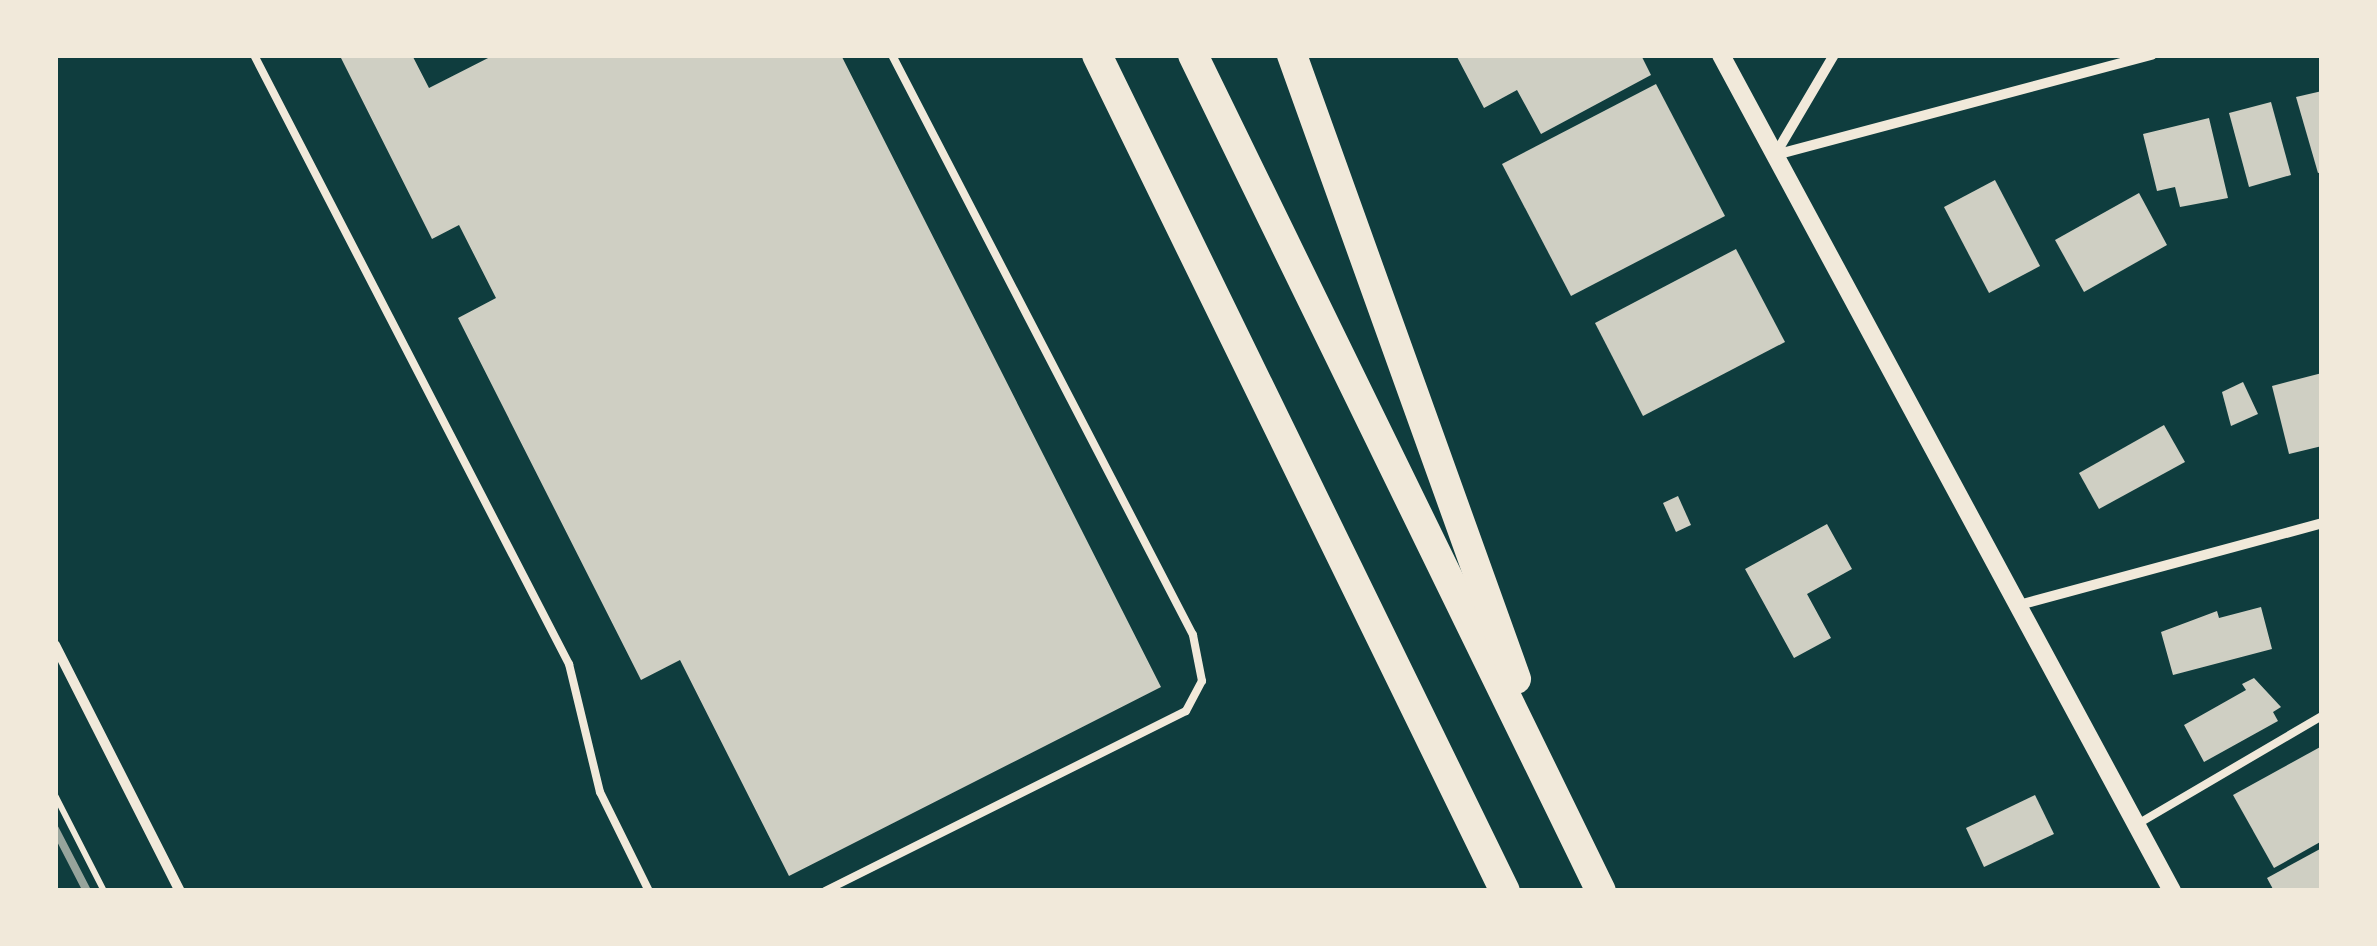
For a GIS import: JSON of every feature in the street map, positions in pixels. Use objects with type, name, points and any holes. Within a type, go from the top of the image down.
[{"type":"highway","points":[[1097,55],[1505,891]]},
{"type":"highway","points":[[1193,55],[1601,891]]},
{"type":"highway","points":[[1292,55],[1438,472],[1583,854]]},
{"type":"street","points":[[1721,55],[2172,891]]},
{"type":"street","points":[[1776,155],[1834,55]]},
{"type":"street","points":[[1776,155],[2152,55]]},
{"type":"street","points":[[2019,605],[2322,523]]},
{"type":"street","points":[[55,645],[180,891]]},
{"type":"lane","points":[[254,55],[570,664],[600,792],[649,891]]},
{"type":"lane","points":[[824,891],[1186,711],[1202,680],[1193,635],[892,55]]},
{"type":"lane","points":[[2136,825],[2322,716]]},
{"type":"path","points":[[55,795],[104,891]]},
{"type":"building","points":[[412,55],[429,88],[494,55],[841,55],[1161,687],[789,876],[680,660],[641,680],[458,318],[496,298],[459,225],[432,239],[341,58]]},
{"type":"building","points":[[1456,55],[1641,55],[1651,75],[1541,134],[1517,90],[1484,108]]},
{"type":"building","points":[[1656,84],[1725,216],[1571,296],[1502,164]]},
{"type":"building","points":[[2322,91],[2322,172],[2318,173],[2296,97]]},
{"type":"building","points":[[2271,102],[2291,175],[2249,187],[2229,113]]},
{"type":"building","points":[[2209,118],[2228,198],[2180,207],[2175,187],[2157,191],[2143,134]]},
{"type":"building","points":[[1995,180],[2040,266],[1989,293],[1944,207]]},
{"type":"building","points":[[2139,193],[2167,245],[2084,292],[2055,240]]},
{"type":"building","points":[[1736,249],[1785,342],[1643,416],[1595,323]]},
{"type":"building","points":[[2322,373],[2322,446],[2289,454],[2272,386]]},
{"type":"building","points":[[2243,382],[2258,414],[2231,426],[2222,392]]},
{"type":"building","points":[[2164,425],[2185,462],[2099,509],[2079,473]]},
{"type":"building","points":[[1678,496],[1691,525],[1676,532],[1663,503]]},
{"type":"building","points":[[1827,524],[1852,569],[1807,594],[1831,638],[1794,658],[1745,569]]},
{"type":"building","points":[[2261,607],[2272,649],[2173,675],[2161,632],[2217,611],[2219,618]]},
{"type":"building","points":[[2254,678],[2281,707],[2273,712],[2278,721],[2204,762],[2184,725],[2246,690],[2242,684]]},
{"type":"building","points":[[2322,746],[2322,841],[2274,868],[2233,795]]},
{"type":"building","points":[[2035,795],[2054,834],[1984,867],[1966,828]]},
{"type":"building","points":[[2320,849],[2322,891],[2274,891],[2267,878]]},
{"type":"railway","points":[[55,829],[87,891]]}]
